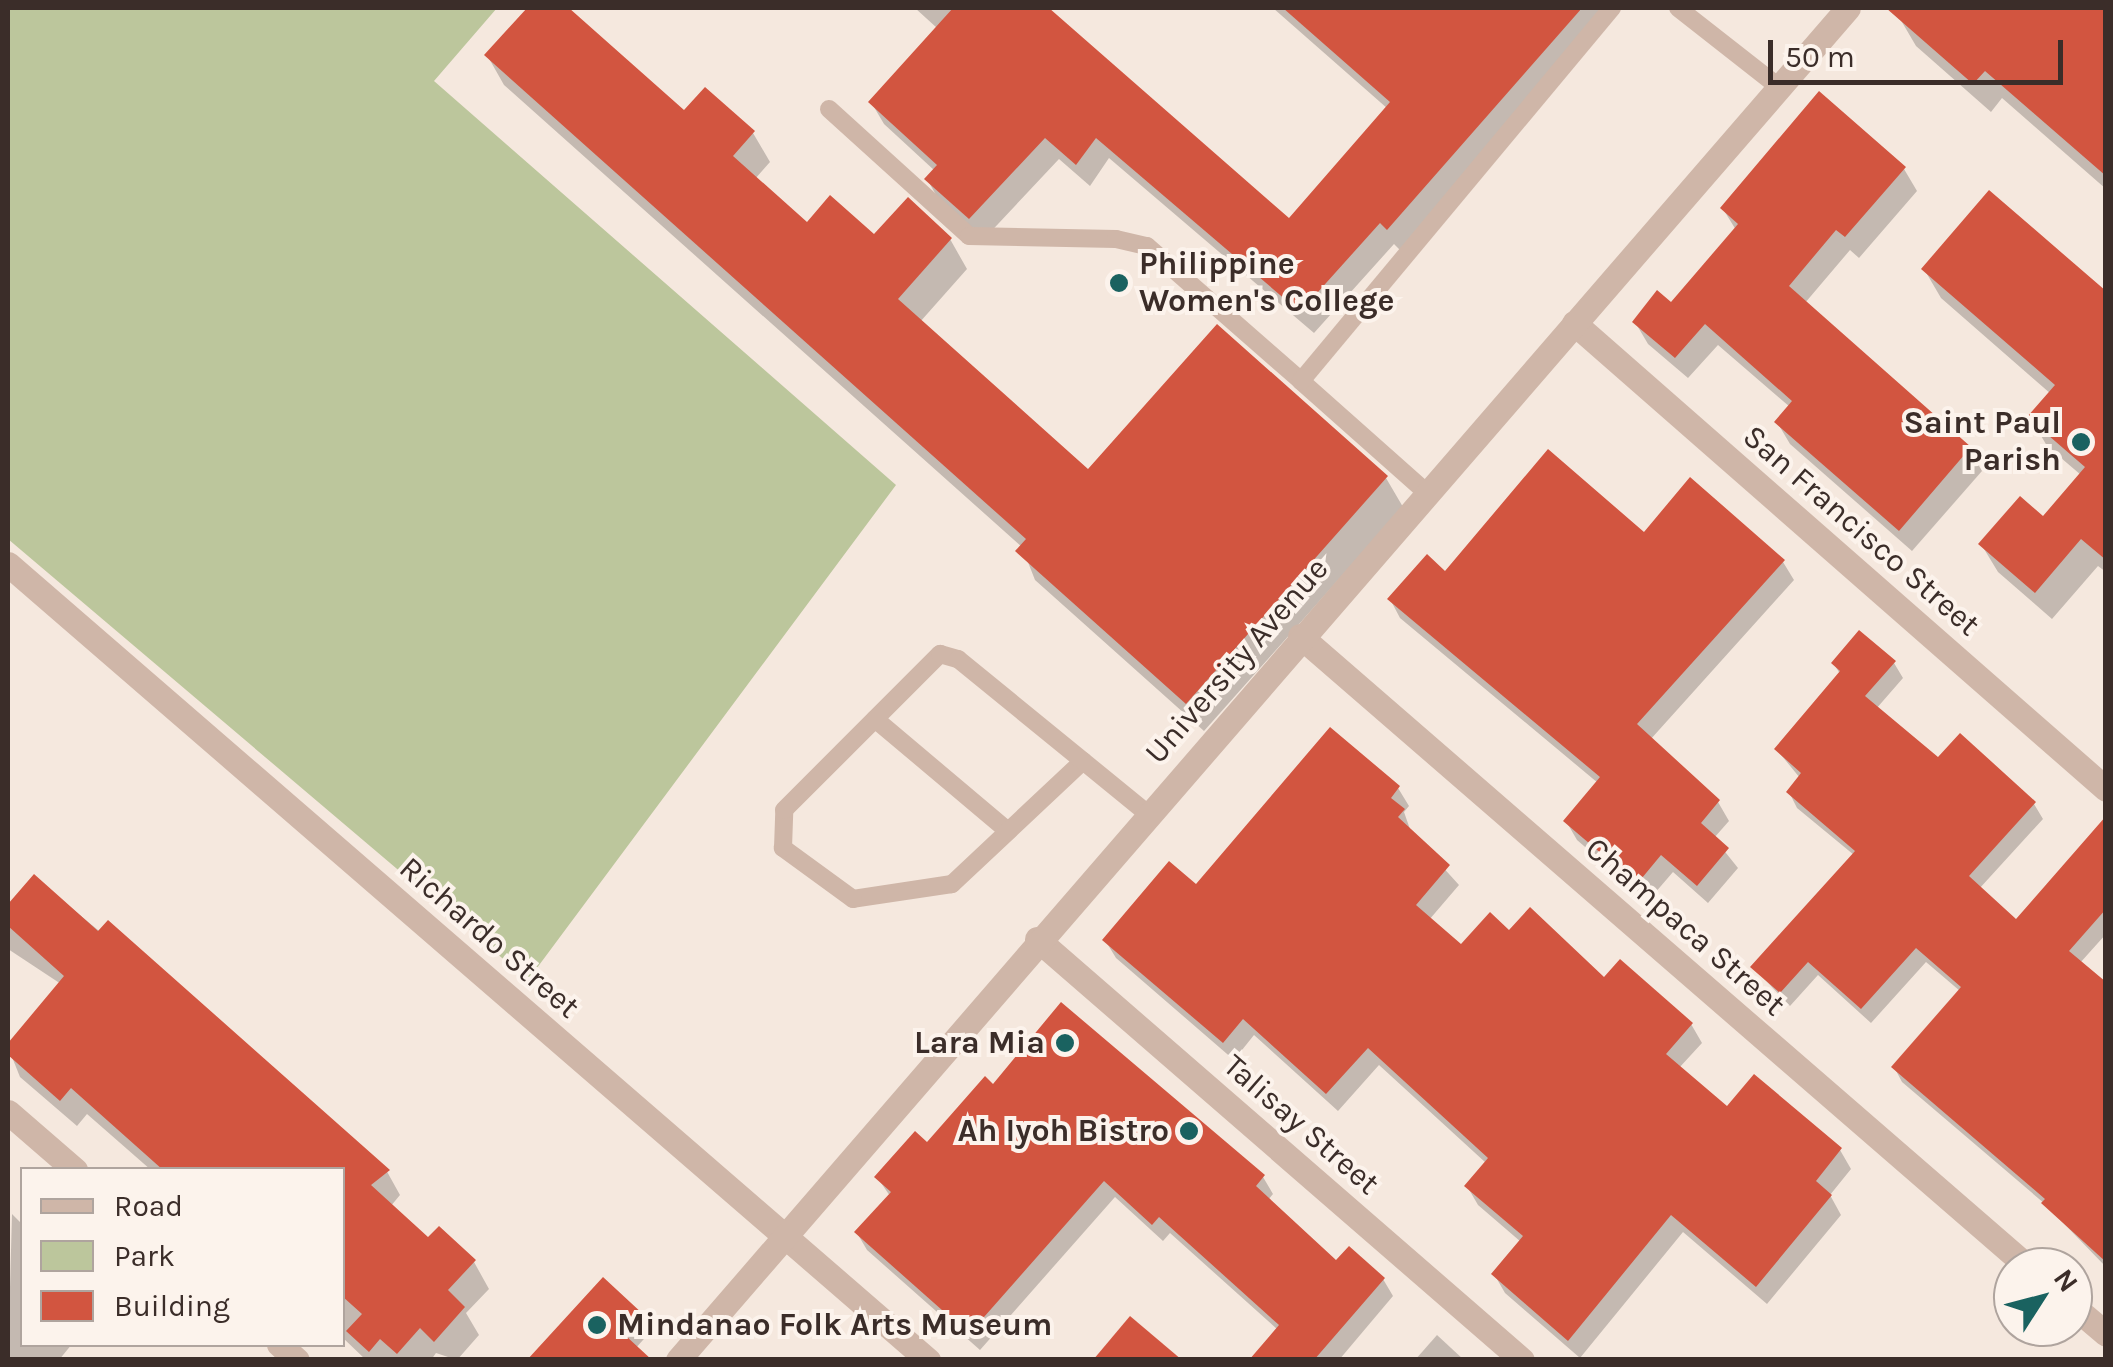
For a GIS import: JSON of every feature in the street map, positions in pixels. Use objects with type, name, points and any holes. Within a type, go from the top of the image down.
[{"type":"street","name":"University Avenue","points":[[678,1360],[1300,636],[1848,8]]},
{"type":"street","name":"San Francisco Street","points":[[1574,323],[2106,788]]},
{"type":"street","name":"Richardo Street","points":[[8,564],[928,1360]]},
{"type":"street","name":"Champaca Street","points":[[1300,636],[2005,1247]]},
{"type":"street","name":"Talisay Street","points":[[1038,939],[1522,1360]]},
{"type":"street","points":[[8,1112],[72,1167]]},
{"type":"lane","points":[[1301,381],[1612,8]]},
{"type":"lane","points":[[1678,8],[1780,88]]},
{"type":"lane","points":[[829,108],[969,236],[1116,239],[1146,246],[1426,493]]},
{"type":"lane","points":[[1083,760],[952,884],[853,899],[783,848],[784,810],[940,654],[958,659],[1083,760],[1148,813]]},
{"type":"lane","points":[[875,719],[1008,831]]},
{"type":"green space","points":[[8,8],[497,8],[434,81],[896,485],[528,980],[8,539]]},
{"type":"building","points":[[527,8],[569,8],[684,110],[705,87],[755,131],[733,156],[807,222],[830,195],[874,234],[908,197],[952,238],[898,299],[1088,469],[1217,324],[1388,476],[1186,704],[1015,551],[1026,539],[484,55]]},
{"type":"building","points":[[953,8],[1049,8],[1289,218],[1390,102],[1283,8],[1582,8],[1387,230],[1380,223],[1300,312],[1096,138],[1076,165],[1045,138],[969,219],[924,179],[937,165],[868,102]]},
{"type":"building","points":[[1886,8],[2106,8],[2106,176],[1985,71],[1973,84]]},
{"type":"building","points":[[1819,91],[1906,167],[1845,237],[1836,230],[1789,286],[1971,447],[1899,531],[1774,422],[1792,401],[1705,324],[1675,358],[1632,322],[1657,290],[1671,302],[1738,224],[1720,208]]},
{"type":"building","points":[[1989,190],[2106,291],[2106,560],[2081,539],[2035,593],[1978,544],[2020,496],[2043,516],[2085,467],[2027,417],[2055,385],[1921,269]]},
{"type":"building","points":[[1548,449],[1644,532],[1690,477],[1785,560],[1637,724],[1720,800],[1701,823],[1729,848],[1697,886],[1661,855],[1637,884],[1563,821],[1600,777],[1387,599],[1427,554],[1445,571]]},
{"type":"building","points":[[1859,630],[1896,661],[1865,696],[1938,757],[1960,733],[2036,802],[1969,876],[2016,919],[2106,816],[2106,909],[2069,951],[2106,982],[2106,1262],[2041,1203],[2045,1199],[1891,1067],[1961,987],[1916,948],[1861,1009],[1808,962],[1780,993],[1750,967],[1855,851],[1786,792],[1801,773],[1774,749],[1840,671],[1831,663]]},
{"type":"building","points":[[1330,727],[1400,786],[1391,798],[1405,809],[1398,817],[1450,865],[1416,905],[1461,944],[1490,912],[1509,930],[1530,907],[1604,977],[1620,959],[1693,1023],[1666,1054],[1727,1106],[1754,1074],[1842,1148],[1816,1181],[1832,1195],[1756,1287],[1671,1215],[1568,1341],[1491,1274],[1523,1236],[1464,1186],[1488,1158],[1368,1048],[1326,1094],[1243,1019],[1223,1043],[1102,940],[1169,861],[1196,884]]},
{"type":"building","points":[[34,874],[98,931],[108,920],[390,1170],[371,1185],[428,1237],[439,1226],[476,1260],[448,1290],[465,1307],[434,1342],[420,1328],[397,1354],[380,1339],[369,1352],[346,1331],[362,1314],[345,1299],[345,1167],[160,1167],[71,1088],[60,1101],[8,1055],[8,1043],[64,976],[8,926],[8,904]]},
{"type":"building","points":[[1061,1002],[1265,1175],[1256,1186],[1336,1260],[1349,1246],[1385,1278],[1314,1360],[1249,1360],[1279,1325],[1159,1217],[1152,1225],[1104,1181],[969,1334],[854,1232],[891,1192],[874,1177],[915,1131],[927,1142],[985,1076],[993,1084]]},
{"type":"building","name":"Mindanao Folk Arts Museum","points":[[603,1277],[644,1315],[626,1336],[652,1360],[527,1360]]},
{"type":"building","points":[[1130,1316],[1182,1360],[1093,1360]]},
{"type":"place","name":"Philippine Women's College","points":[[1119,283]]},
{"type":"place","name":"Saint Paul Parish","points":[[2081,442]]},
{"type":"place","name":"Lara Mia","points":[[1065,1043]]},
{"type":"place","name":"Ah Iyoh Bistro","points":[[1189,1131]]},
{"type":"place","name":"Mindanao Folk Arts Museum","points":[[597,1325]]}]
